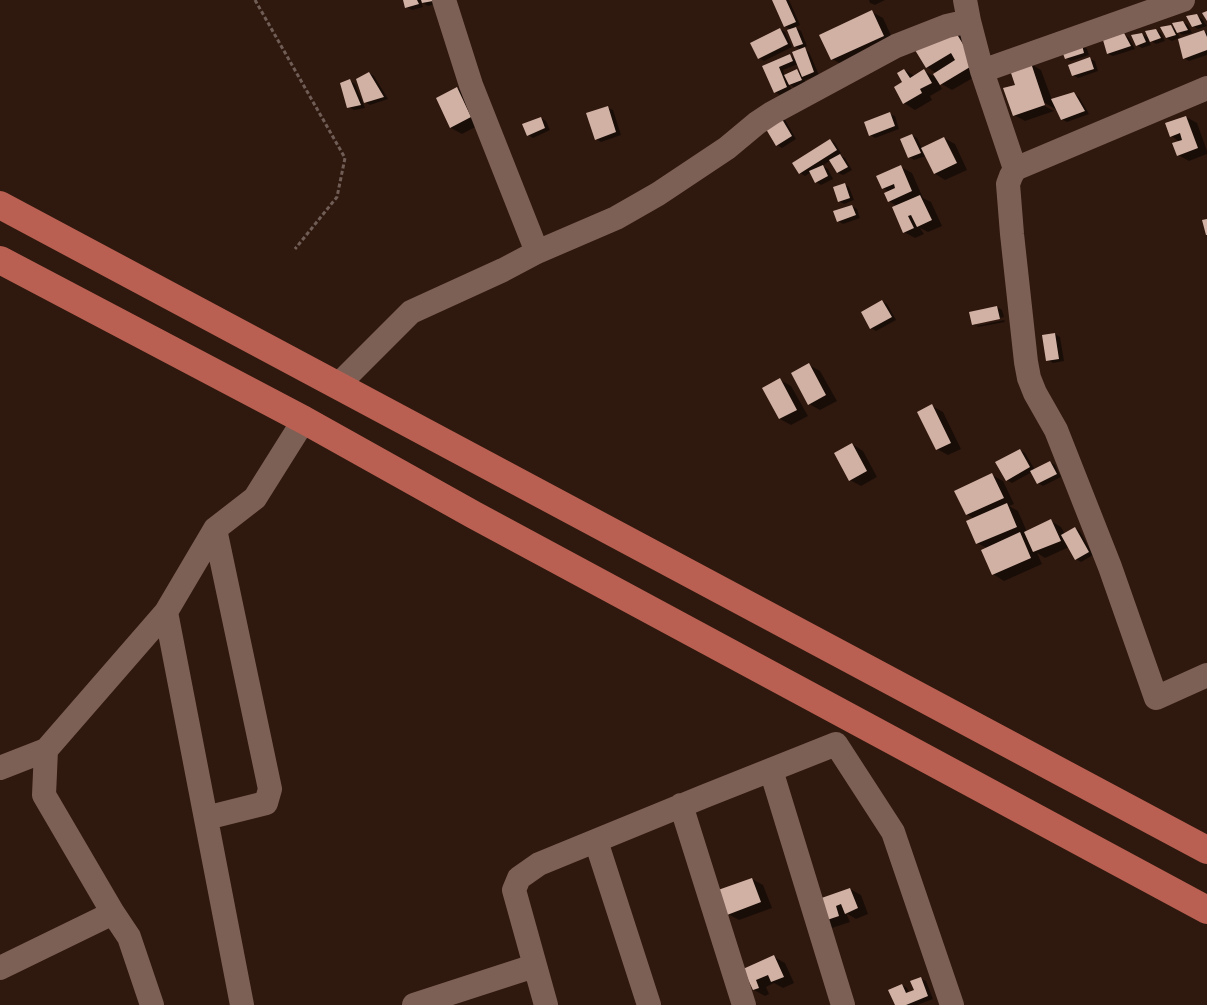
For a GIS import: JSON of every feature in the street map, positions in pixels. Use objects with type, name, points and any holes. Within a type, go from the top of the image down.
[{"type":"main road","points":[[0,205],[1207,850]]},
{"type":"main road","points":[[0,260],[304,420],[482,519],[1207,910]]},
{"type":"street","points":[[444,0],[471,85],[537,252]]},
{"type":"street","points":[[982,71],[1183,0]]},
{"type":"street","points":[[336,386],[411,312],[504,270],[537,252],[616,218],[658,194],[726,148],[772,113],[896,46],[947,26],[967,11],[982,71],[1015,169]]},
{"type":"street","points":[[1207,88],[1015,169],[1008,184],[1029,378],[1035,393],[1056,430],[1110,567],[1156,698],[1207,675]]},
{"type":"street","points":[[0,768],[46,750],[166,612],[215,529],[255,498],[304,420]]},
{"type":"street","points":[[206,818],[266,803],[270,789],[215,529]]},
{"type":"street","points":[[166,612],[242,1005]]},
{"type":"street","points":[[546,1005],[514,890],[519,878],[539,864],[836,744],[893,832],[952,1005]]},
{"type":"street","points":[[46,750],[44,794],[129,937],[152,1005]]},
{"type":"street","points":[[771,770],[843,1005]]},
{"type":"street","points":[[682,805],[744,1005]]},
{"type":"street","points":[[596,841],[649,1005]]},
{"type":"street","points":[[0,968],[114,913]]},
{"type":"street","points":[[414,1005],[534,966]]},
{"type":"path","points":[[255,0],[345,158],[337,197],[295,250]]},
{"type":"building","points":[[403,0],[417,0],[419,4],[405,8]]},
{"type":"building","points":[[421,0],[433,0],[433,1],[422,3]]},
{"type":"building","points":[[772,0],[786,0],[796,22],[784,27]]},
{"type":"building","points":[[872,10],[884,36],[831,60],[819,35]]},
{"type":"building","points":[[1207,11],[1207,21],[1202,13]]},
{"type":"building","points":[[1197,14],[1202,24],[1192,27],[1186,16]]},
{"type":"building","points":[[1183,21],[1188,30],[1177,33],[1172,23]]},
{"type":"building","points":[[1171,25],[1176,35],[1166,38],[1160,27]]},
{"type":"building","points":[[796,27],[803,44],[794,47],[787,30]]},
{"type":"building","points":[[780,28],[788,44],[758,59],[750,43]]},
{"type":"building","points":[[1156,29],[1161,38],[1150,42],[1145,31]]},
{"type":"building","points":[[1204,30],[1207,37],[1207,50],[1183,59],[1178,39]]},
{"type":"building","points":[[955,31],[975,64],[940,85],[933,74],[955,60],[951,53],[926,68],[915,50]]},
{"type":"building","points":[[1124,33],[1131,46],[1107,54],[1103,40]]},
{"type":"building","points":[[1142,33],[1146,42],[1136,46],[1131,35]]},
{"type":"building","points":[[1082,45],[1084,53],[1065,59],[1062,51]]},
{"type":"building","points":[[805,47],[814,72],[802,77],[792,52]]},
{"type":"building","points":[[790,54],[793,61],[779,67],[787,87],[774,93],[762,66]]},
{"type":"building","points":[[1090,57],[1094,69],[1072,76],[1068,65]]},
{"type":"building","points":[[1031,63],[1045,105],[1013,116],[1003,88],[1015,85],[1010,70]]},
{"type":"building","points":[[797,69],[802,80],[789,85],[784,75]]},
{"type":"building","points":[[904,69],[910,78],[924,69],[932,83],[920,89],[922,93],[903,104],[894,87],[902,82],[897,73]]},
{"type":"building","points":[[369,72],[384,97],[364,103],[356,79]]},
{"type":"building","points":[[350,79],[361,105],[347,108],[340,83]]},
{"type":"building","points":[[457,87],[471,117],[450,128],[436,98]]},
{"type":"building","points":[[1074,92],[1085,111],[1061,120],[1051,99]]},
{"type":"building","points":[[608,106],[616,132],[595,140],[586,113]]},
{"type":"building","points":[[890,112],[895,126],[869,136],[864,122]]},
{"type":"building","points":[[779,114],[792,136],[776,146],[763,124]]},
{"type":"building","points":[[1186,116],[1198,148],[1177,156],[1172,143],[1182,140],[1180,133],[1170,137],[1165,123]]},
{"type":"building","points":[[541,117],[545,128],[527,136],[522,124]]},
{"type":"building","points":[[912,134],[921,153],[908,158],[900,139]]},
{"type":"building","points":[[944,137],[957,163],[934,174],[921,148]]},
{"type":"building","points":[[830,139],[837,150],[799,174],[792,163]]},
{"type":"building","points":[[840,154],[848,167],[837,173],[829,160]]},
{"type":"building","points":[[823,165],[828,176],[815,183],[809,171]]},
{"type":"building","points":[[901,165],[912,191],[888,202],[884,193],[895,188],[894,184],[882,189],[876,176]]},
{"type":"building","points":[[845,183],[850,198],[838,202],[833,187]]},
{"type":"building","points":[[920,195],[932,220],[917,227],[911,215],[908,216],[914,228],[903,233],[892,207]]},
{"type":"building","points":[[852,205],[856,215],[837,222],[833,211]]},
{"type":"building","points":[[1207,219],[1207,235],[1206,235],[1202,220]]},
{"type":"building","points":[[882,300],[892,317],[870,329],[861,312]]},
{"type":"building","points":[[997,306],[1000,319],[972,325],[969,312]]},
{"type":"building","points":[[1055,333],[1059,359],[1046,361],[1042,335]]},
{"type":"building","points":[[809,363],[826,395],[808,405],[791,373]]},
{"type":"building","points":[[780,378],[797,410],[779,419],[762,388]]},
{"type":"building","points":[[932,404],[951,443],[936,450],[917,412]]},
{"type":"building","points":[[852,443],[867,471],[849,481],[834,453]]},
{"type":"building","points":[[1020,449],[1030,467],[1006,481],[995,462]]},
{"type":"building","points":[[1050,461],[1057,474],[1037,484],[1030,471]]},
{"type":"building","points":[[992,473],[1004,498],[966,515],[954,491]]},
{"type":"building","points":[[1007,503],[1017,527],[976,544],[966,521]]},
{"type":"building","points":[[1051,519],[1061,541],[1033,552],[1024,532]]},
{"type":"building","points":[[1075,527],[1089,552],[1075,560],[1061,535]]},
{"type":"building","points":[[1020,532],[1031,558],[992,575],[981,550]]},
{"type":"building","points":[[752,878],[761,902],[727,915],[718,890]]},
{"type":"building","points":[[850,888],[858,908],[845,914],[841,904],[836,906],[839,916],[821,922],[813,901]]},
{"type":"building","points":[[774,955],[784,977],[771,982],[768,975],[756,980],[759,988],[753,990],[743,969]]},
{"type":"building","points":[[921,977],[928,996],[906,1005],[895,1005],[888,990],[902,984],[906,993],[914,990],[910,981]]}]
